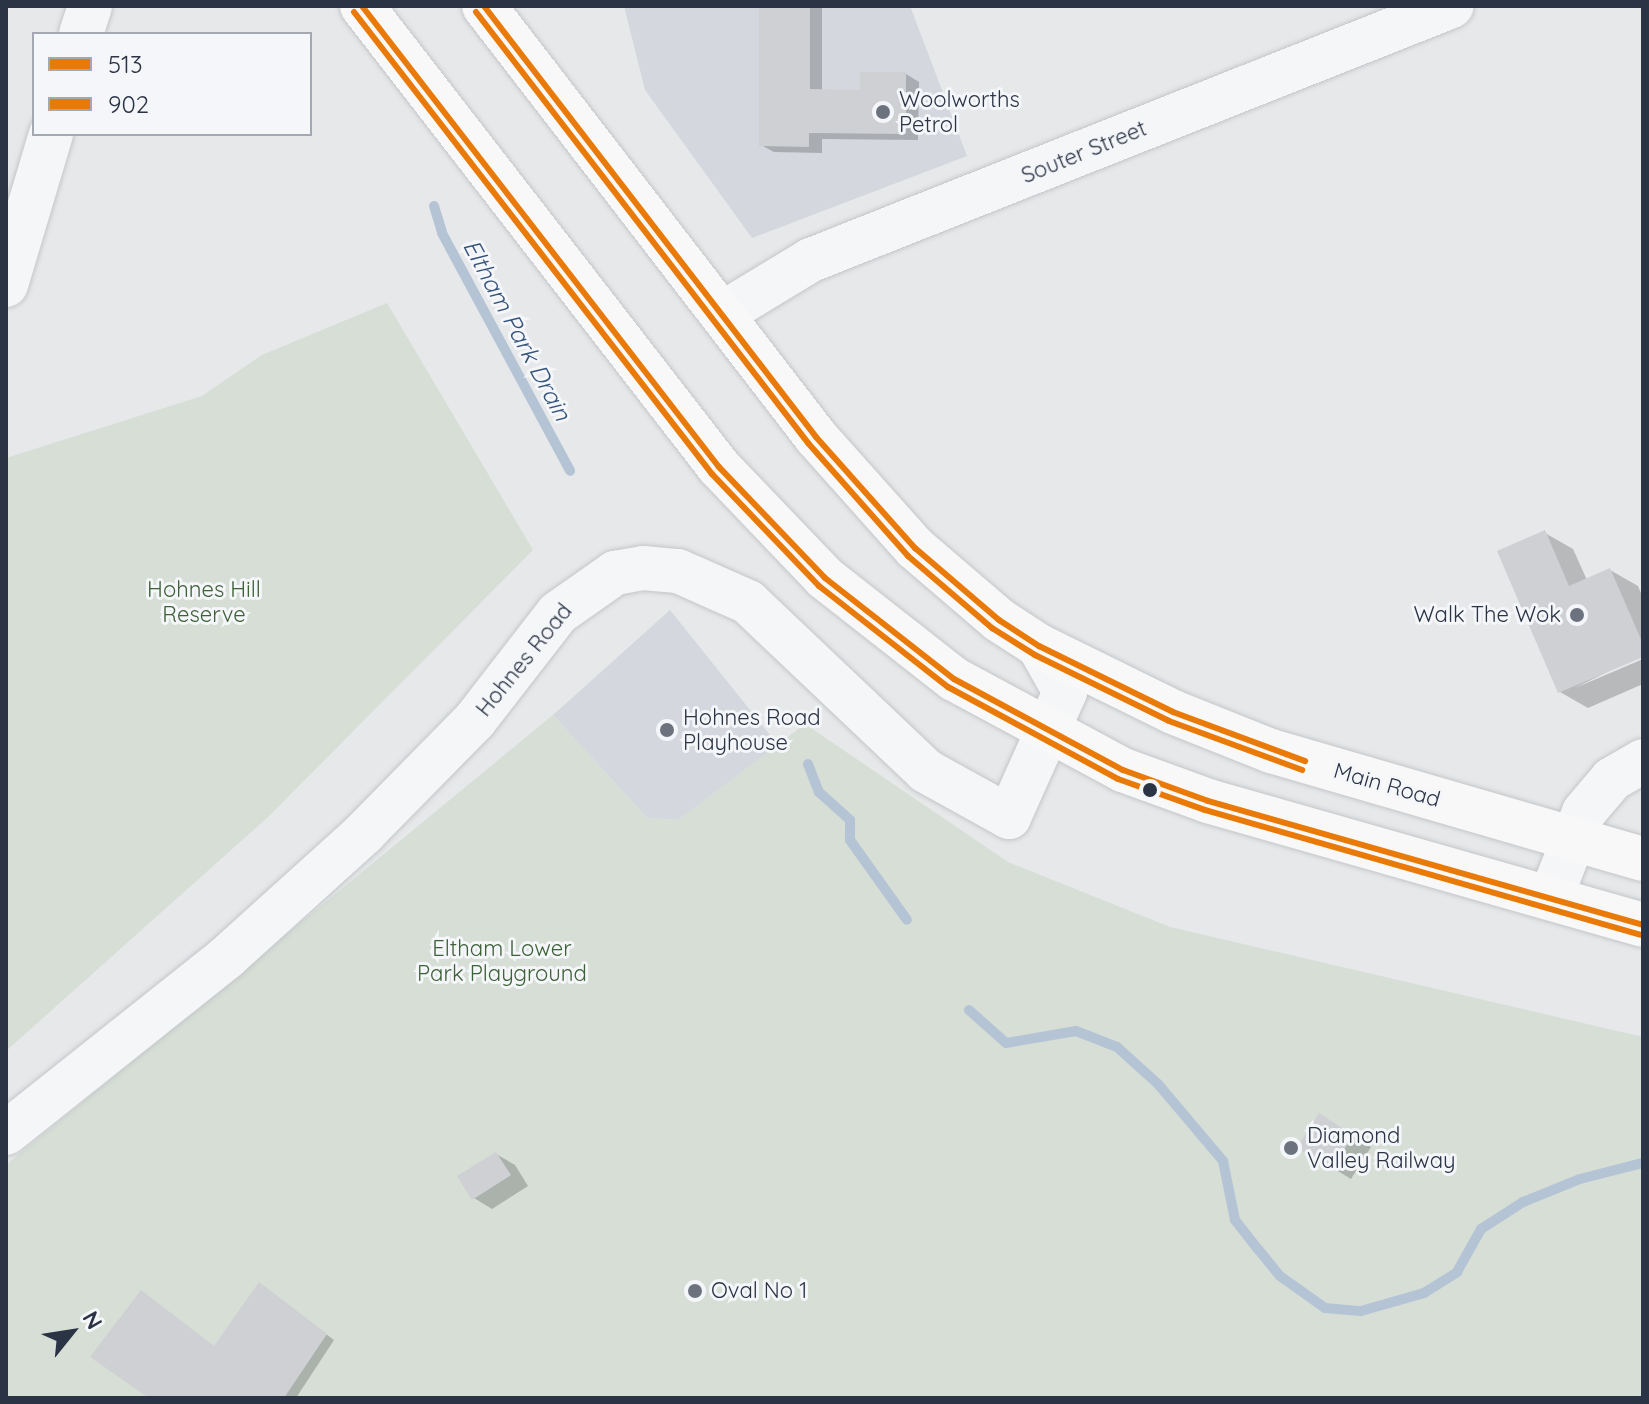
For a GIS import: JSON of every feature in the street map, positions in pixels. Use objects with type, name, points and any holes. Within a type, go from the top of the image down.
[{"type":"main road","points":[[362,6],[639,366],[766,519],[888,631],[954,679],[1047,733],[1123,770],[1208,801],[1643,925]]},
{"type":"main road","name":"Main Road","points":[[484,6],[725,312],[816,437],[874,505],[959,588],[1039,646],[1173,712],[1271,751],[1643,859]]},
{"type":"street","points":[[82,32],[90,6]]},
{"type":"street","name":"Souter Street","points":[[725,312],[811,260],[1452,6]]},
{"type":"street","points":[[6,285],[50,136]]},
{"type":"street","name":"Hohnes Road","points":[[6,1133],[227,957],[364,833],[475,720],[558,613],[615,573],[643,568],[678,571],[748,602],[926,771],[1009,817],[1065,692],[1039,646]]},
{"type":"street","points":[[1551,897],[1571,839],[1594,798],[1643,761]]},
{"type":"shaded area","points":[[624,6],[910,6],[967,156],[752,238],[645,90]]},
{"type":"shaded area","name":"Hohnes Road Playhouse","points":[[670,610],[778,745],[678,820],[647,818],[553,715]]},
{"type":"green space","name":"Hohnes Hill Reserve","points":[[387,303],[533,550],[268,817],[6,1051],[6,458],[202,396],[262,355]]},
{"type":"green space","name":"Eltham Lower Park Playground","points":[[553,715],[647,818],[678,820],[805,724],[1008,862],[1170,927],[1643,1037],[1643,1398],[6,1398],[6,1165]]},
{"type":"building","points":[[759,6],[810,6],[810,89],[860,90],[860,72],[906,72],[906,134],[809,133],[809,147],[759,146]]},
{"type":"building","name":"Walk The Wok","points":[[1545,530],[1569,586],[1610,568],[1643,644],[1643,657],[1558,693],[1497,551]]},
{"type":"building","points":[[1319,1113],[1353,1135],[1332,1170],[1297,1148]]},
{"type":"building","points":[[496,1152],[511,1175],[472,1200],[457,1176]]},
{"type":"building","points":[[259,1282],[327,1334],[284,1398],[149,1398],[90,1357],[141,1290],[214,1346]]},
{"type":"waterway","name":"Eltham Park Drain","points":[[434,206],[442,233],[570,471]]},
{"type":"waterway","name":"Eltham Park Drain","points":[[808,764],[819,792],[850,820],[850,840],[907,920]]},
{"type":"waterway","points":[[969,1010],[1006,1043],[1076,1031],[1117,1047],[1158,1084],[1223,1161],[1235,1220],[1258,1249],[1280,1276],[1325,1308],[1361,1311],[1424,1293],[1457,1272],[1481,1229],[1523,1202],[1580,1179],[1643,1163]]},
{"type":"transit line","name":"513","points":[[362,6],[719,467],[825,578],[954,679],[1123,770],[1208,801],[1643,925]]},
{"type":"transit line","name":"513","points":[[484,6],[816,437],[915,548],[999,620],[1039,646],[1173,712],[1305,761]]},
{"type":"transit line","name":"902","points":[[354,12],[712,474],[819,586],[948,687],[1118,779],[1205,810],[1640,935]]},
{"type":"transit line","name":"902","points":[[476,12],[808,443],[908,556],[992,628],[1035,655],[1169,721],[1302,770]]},
{"type":"place","name":"Woolworths Petrol","points":[[883,112]]},
{"type":"place","name":"Walk The Wok","points":[[1577,615]]},
{"type":"place","name":"Hohnes Road Playhouse","points":[[667,730]]},
{"type":"place","name":"Diamond Valley Railway","points":[[1291,1148]]},
{"type":"place","name":"Oval No 1","points":[[695,1291]]}]
